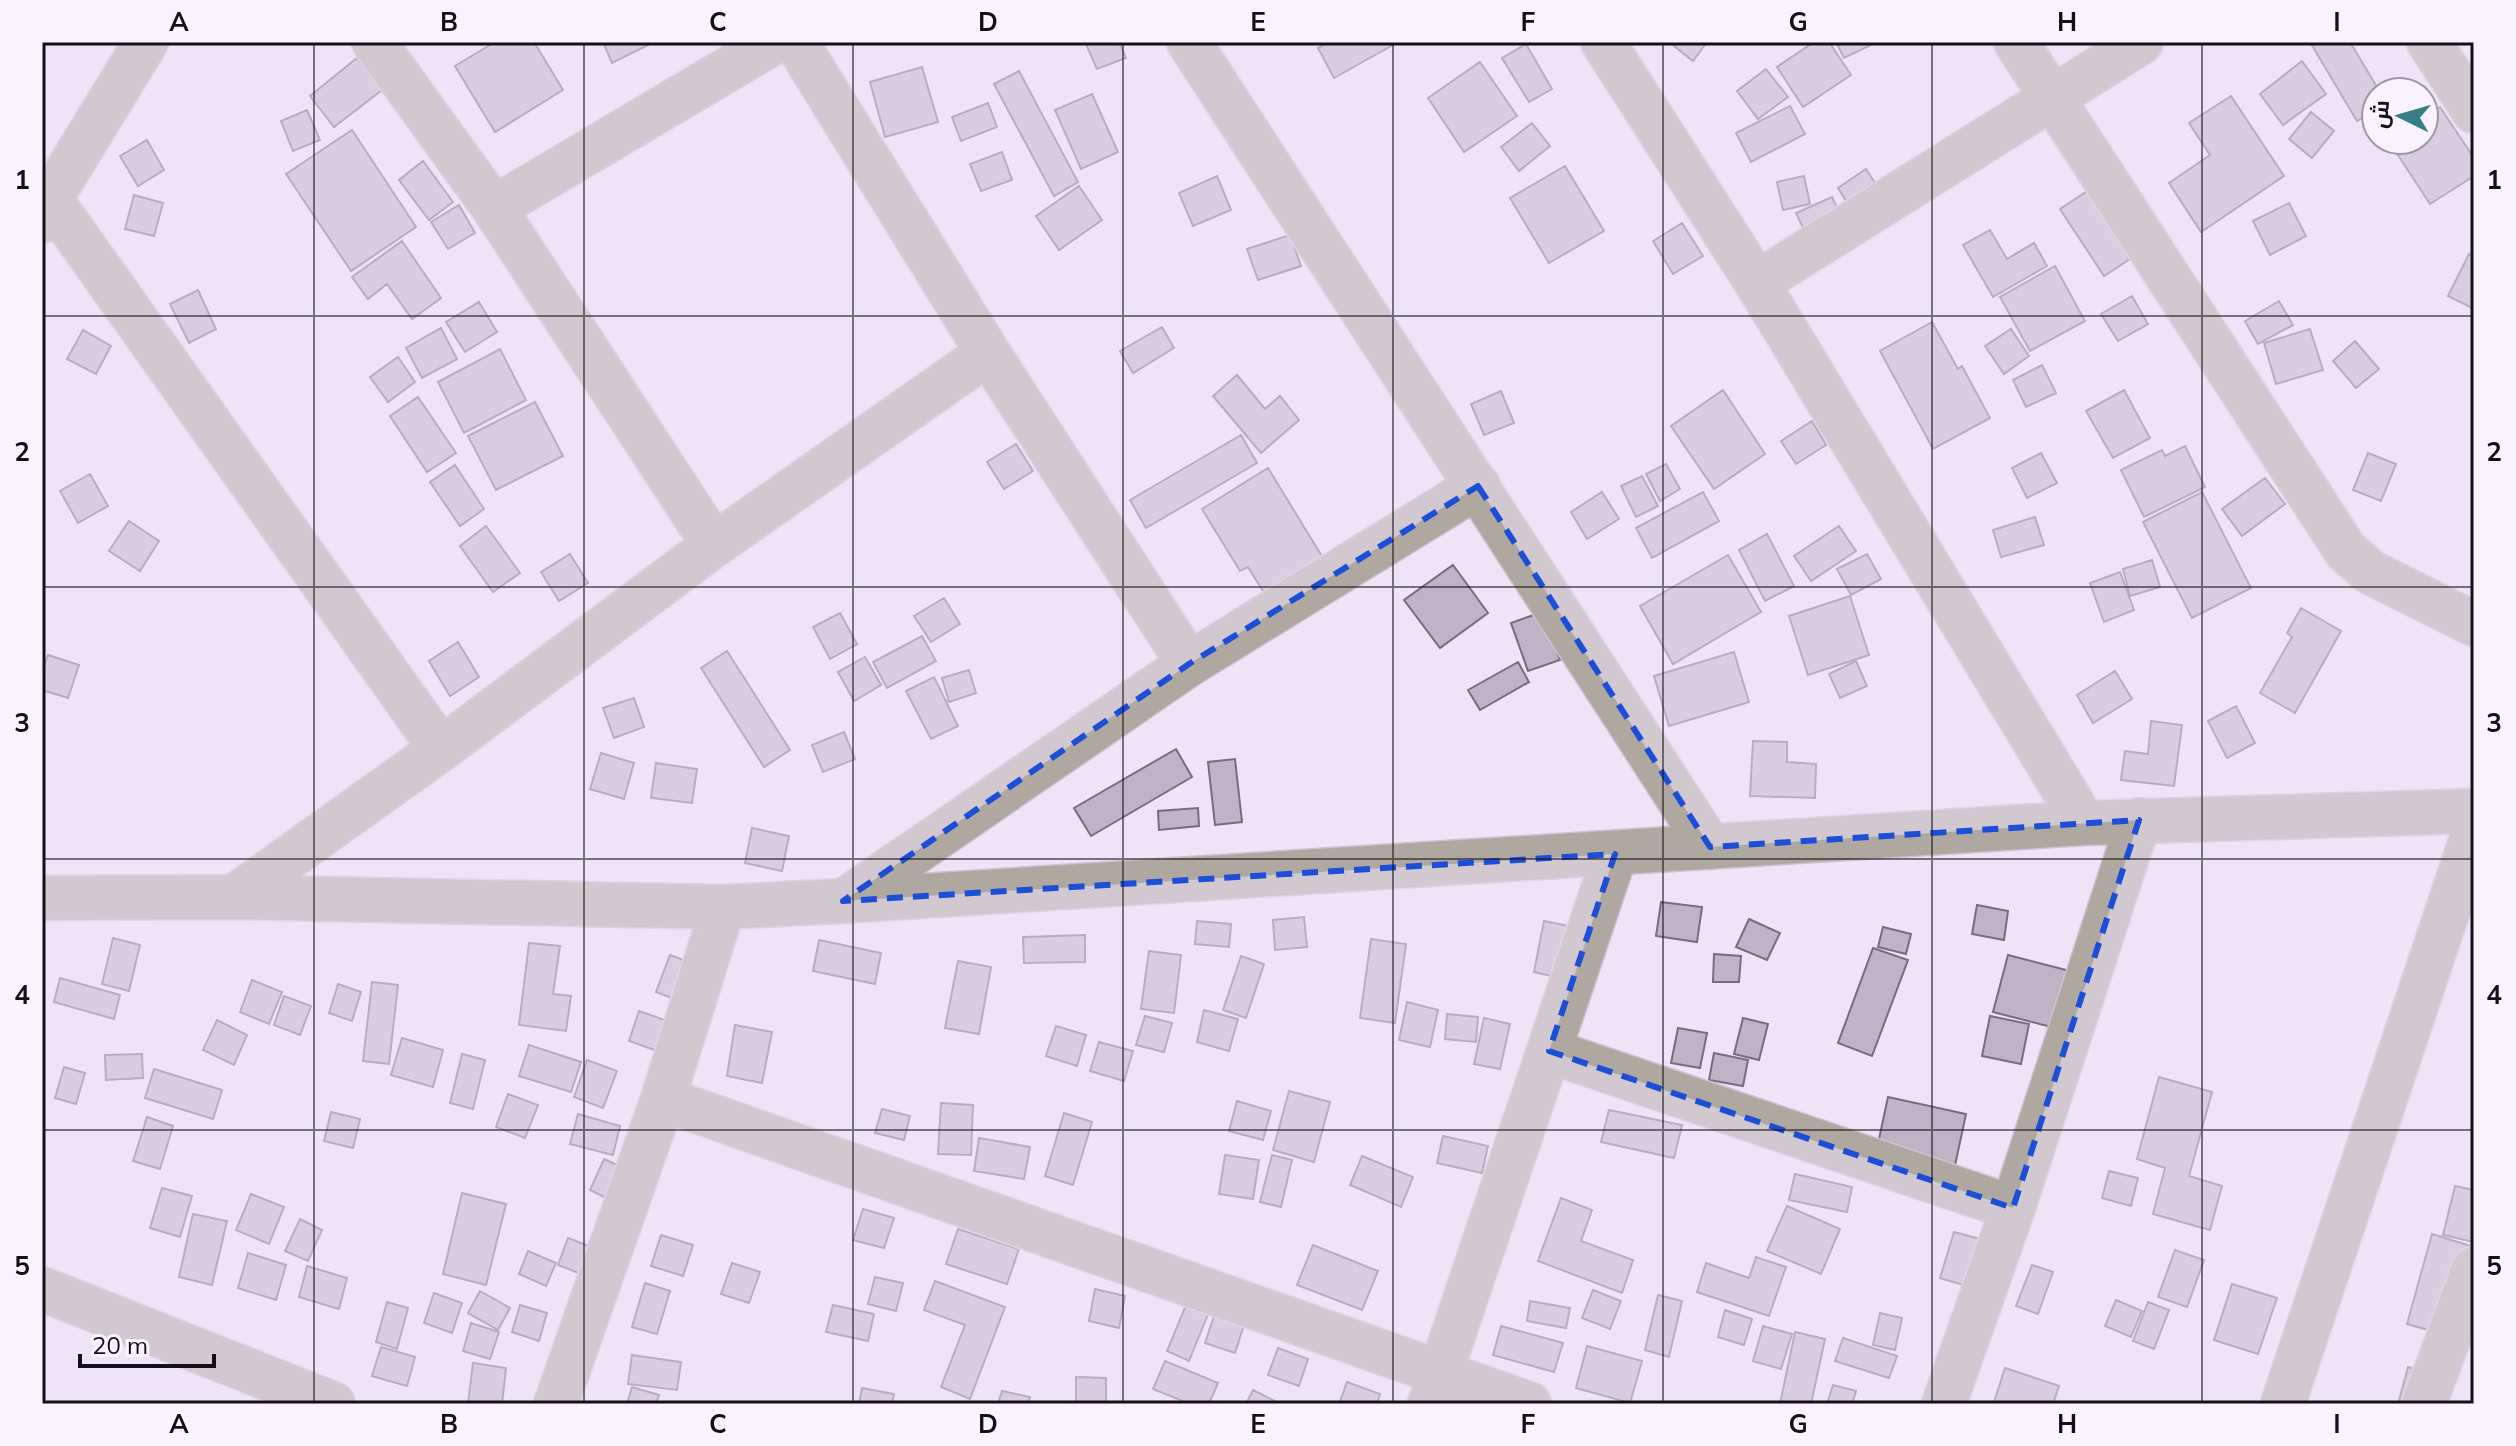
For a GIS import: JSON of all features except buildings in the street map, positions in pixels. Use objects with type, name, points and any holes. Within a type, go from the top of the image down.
[{"type":"street","points":[[146,42],[46,210],[441,749]]},
{"type":"street","points":[[374,42],[494,208],[714,545]]},
{"type":"street","points":[[494,208],[774,42]]},
{"type":"street","points":[[796,42],[988,353],[1189,664]]},
{"type":"street","points":[[1189,42],[1710,847]]},
{"type":"street","points":[[1603,42],[1757,283],[2084,823]]},
{"type":"street","points":[[2016,42],[2346,551],[2370,572],[2474,624]]},
{"type":"street","points":[[1757,283],[2141,42]]},
{"type":"street","points":[[2429,42],[2474,111]]},
{"type":"street","points":[[234,897],[441,749],[714,545],[988,353]]},
{"type":"street","points":[[843,901],[1189,664],[1478,486]]},
{"type":"street","points":[[42,898],[234,897],[723,907],[2084,823],[2474,811]]},
{"type":"street","points":[[1944,1404],[2013,1208],[2139,820]]},
{"type":"street","points":[[2283,1404],[2466,883],[2474,832]]},
{"type":"street","points":[[1436,1388],[1615,854]]},
{"type":"street","points":[[556,1404],[663,1099],[723,907]]},
{"type":"street","points":[[1549,1051],[2013,1208]]},
{"type":"street","points":[[663,1099],[1436,1388],[1529,1404]]},
{"type":"street","points":[[2424,1404],[2459,1352],[2474,1269]]},
{"type":"street","points":[[42,1289],[333,1404]]},
{"type":"highlighted area","points":[[1478,486],[1710,847],[2139,820],[2013,1208],[1549,1051],[1615,854],[843,901],[1189,664]]}]
